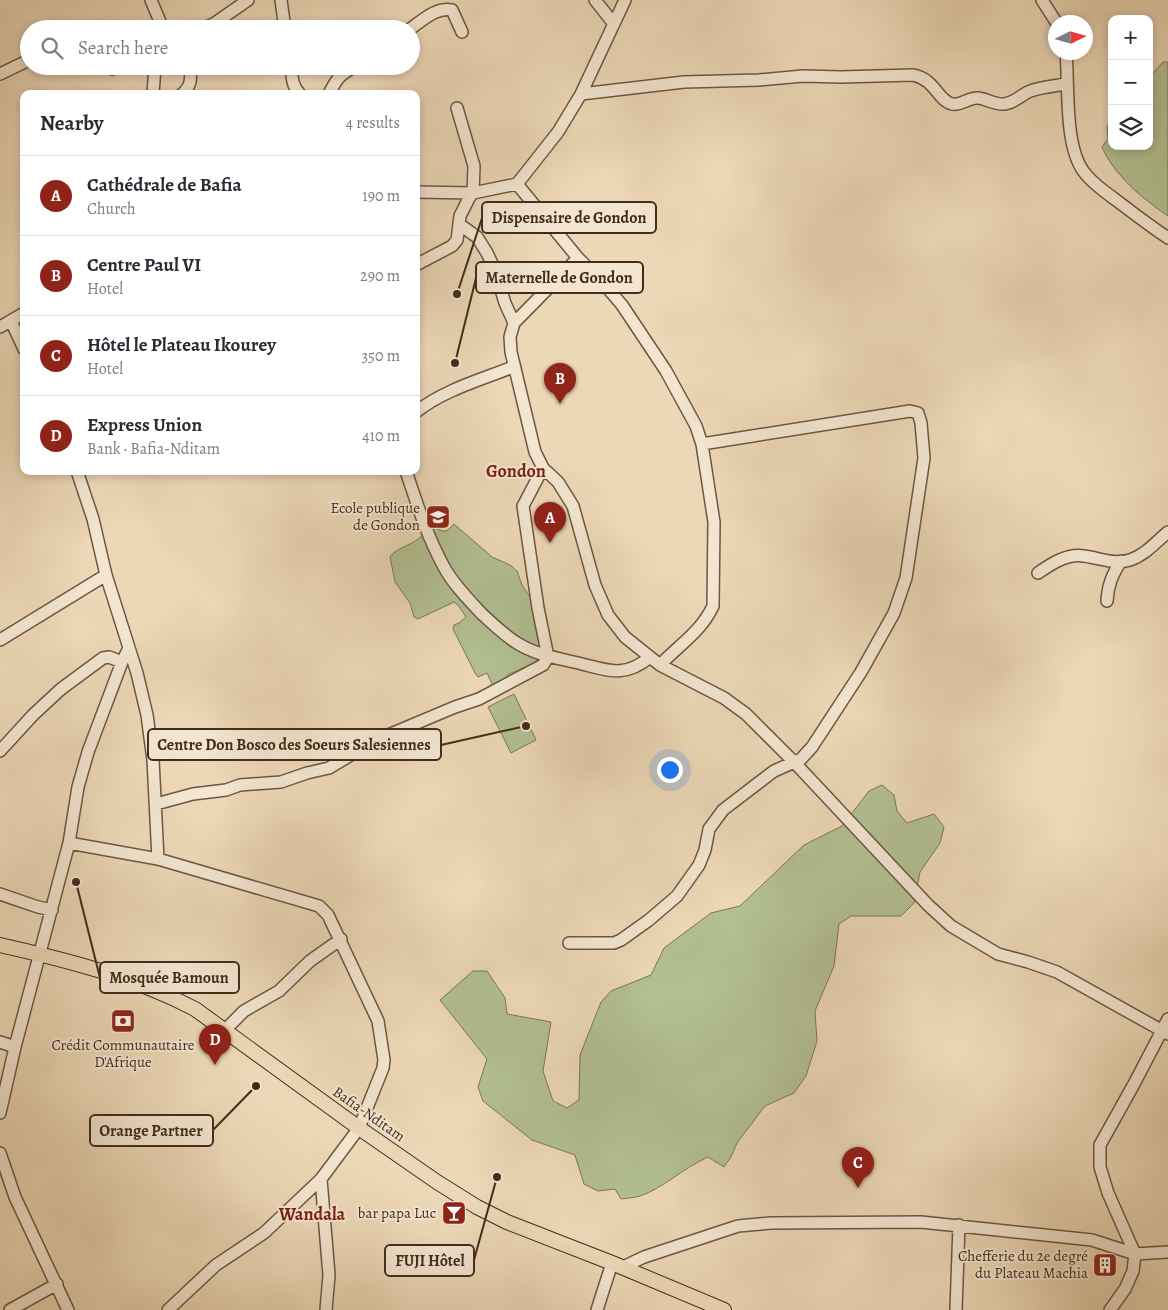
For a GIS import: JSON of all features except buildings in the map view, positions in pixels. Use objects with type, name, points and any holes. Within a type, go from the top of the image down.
[{"type":"main road","name":"Bafia-Nditam","points":[[0,945],[40,954],[131,980],[166,994],[195,1009],[359,1128],[477,1207],[507,1222],[618,1265],[724,1310]]},
{"type":"street","points":[[152,0],[160,20]]},
{"type":"street","points":[[281,0],[284,20]]},
{"type":"street","points":[[595,0],[614,24]]},
{"type":"street","points":[[420,192],[473,192],[517,184],[558,132],[581,94],[625,0]]},
{"type":"street","points":[[1042,0],[1052,15]]},
{"type":"street","points":[[221,20],[245,1]]},
{"type":"street","points":[[420,22],[442,8],[452,10],[462,32]]},
{"type":"street","points":[[1066,60],[1066,84],[1072,139],[1076,156],[1084,172],[1104,191],[1168,238]]},
{"type":"street","points":[[0,74],[20,64]]},
{"type":"street","points":[[153,90],[155,75]]},
{"type":"street","points":[[185,90],[190,83],[190,75]]},
{"type":"street","points":[[292,75],[296,90]]},
{"type":"street","points":[[330,90],[340,75]]},
{"type":"street","points":[[581,94],[684,82],[759,80],[803,76],[913,75],[920,76],[930,82],[944,100],[956,105],[978,98],[1001,104],[1016,101],[1029,92],[1066,84]]},
{"type":"street","points":[[420,263],[452,246],[457,240],[462,212],[473,192],[474,166],[457,108]]},
{"type":"street","points":[[517,184],[578,258],[622,305],[674,384],[696,426],[702,444],[714,522],[713,606],[708,618],[700,629],[660,666]]},
{"type":"street","points":[[459,224],[477,237],[487,253],[514,323]]},
{"type":"street","points":[[578,258],[514,323],[510,337],[513,367],[534,452],[542,468],[558,482],[573,506],[595,585],[608,615],[625,637],[660,666],[731,703],[746,714],[795,763],[913,890],[952,926],[998,954],[1057,972],[1165,1032]]},
{"type":"street","points":[[0,327],[20,316]]},
{"type":"street","points":[[11,321],[20,340]]},
{"type":"street","points":[[420,409],[444,394],[513,367]]},
{"type":"street","points":[[569,944],[614,943],[621,940],[649,920],[677,896],[699,865],[705,850],[709,829],[723,810],[774,771],[801,759],[812,747],[861,672],[894,613],[906,578],[924,458],[918,413],[910,411],[702,444]]},
{"type":"street","points":[[156,804],[193,794],[226,790],[240,785],[281,782],[329,768],[390,734],[479,699],[542,665],[548,657],[538,608],[523,506],[542,468]]},
{"type":"street","points":[[78,475],[94,519],[106,575],[137,673],[147,715],[156,804],[158,859]]},
{"type":"street","points":[[407,475],[422,520],[444,568],[469,600],[496,627],[516,643],[548,657],[613,672],[641,664],[650,657]]},
{"type":"street","points":[[1038,573],[1056,561],[1082,555],[1114,563],[1122,562],[1140,556],[1168,532]]},
{"type":"street","points":[[1107,601],[1108,586],[1114,572],[1122,562]]},
{"type":"street","points":[[0,640],[106,575]]},
{"type":"street","points":[[0,1113],[15,1047],[69,843],[78,786],[88,752],[129,648]]},
{"type":"street","points":[[0,751],[33,715],[61,689],[103,658],[122,662]]},
{"type":"street","points":[[69,843],[158,859],[319,906],[328,915],[341,939],[378,1020],[384,1060],[383,1068],[359,1128],[321,1179],[264,1233],[216,1265],[168,1310]]},
{"type":"street","points":[[0,894],[52,910]]},
{"type":"street","points":[[225,1030],[244,1011],[278,991],[310,961],[341,939]]},
{"type":"street","points":[[1110,1310],[1133,1271],[1135,1254],[1108,1193],[1100,1167],[1100,1145],[1165,1032],[1168,1019]]},
{"type":"street","points":[[0,1042],[15,1047]]},
{"type":"street","points":[[0,1153],[15,1197],[68,1310]]},
{"type":"street","points":[[321,1179],[329,1275],[326,1310]]},
{"type":"street","points":[[597,1310],[618,1265],[738,1226],[771,1223],[849,1221],[921,1222],[1092,1240],[1135,1254],[1168,1252]]},
{"type":"street","points":[[956,1310],[959,1225]]},
{"type":"street","points":[[10,1310],[57,1284]]},
{"type":"green space","points":[[1163,62],[1168,62],[1168,216],[1130,186],[1114,167],[1102,147],[1108,139],[1108,150],[1153,150],[1153,73]]},
{"type":"green space","points":[[454,524],[492,557],[510,565],[517,571],[522,585],[530,597],[550,651],[539,661],[509,674],[497,688],[493,686],[487,673],[478,677],[475,673],[453,629],[454,625],[466,617],[458,605],[454,602],[418,619],[414,617],[410,603],[395,582],[390,557],[393,554],[411,544],[433,526],[442,531],[447,531]]},
{"type":"green space","points":[[514,694],[536,740],[511,753],[488,707]]},
{"type":"green space","points":[[882,785],[894,795],[897,811],[907,823],[934,814],[944,827],[940,843],[920,872],[914,903],[901,916],[851,916],[839,924],[834,966],[815,1011],[817,1041],[806,1076],[794,1093],[765,1106],[737,1143],[724,1167],[708,1157],[648,1193],[638,1197],[621,1199],[615,1189],[598,1191],[584,1184],[575,1155],[532,1140],[483,1101],[478,1087],[487,1059],[440,1000],[473,971],[487,971],[505,998],[507,1014],[551,1022],[543,1071],[553,1101],[567,1108],[579,1100],[580,1055],[601,1002],[611,991],[651,975],[664,948],[711,913],[740,906],[804,845],[842,826],[869,791]]},
{"type":"place","name":"Dispensaire de Gondon","points":[[457,294]]},
{"type":"place","name":"Maternelle de Gondon","points":[[455,363]]},
{"type":"place","name":"Centre Paul VI","points":[[560,404]]},
{"type":"place","name":"Ecole publique de Gondon","points":[[438,517]]},
{"type":"place","name":"Cathédrale de Bafia","points":[[550,543]]},
{"type":"place","name":"Centre Don Bosco des Soeurs Salesiennes","points":[[526,726]]},
{"type":"place","name":"Mosquée Bamoun","points":[[76,882]]},
{"type":"place","name":"Crédit Communautaire D'Afrique","points":[[123,1021]]},
{"type":"place","name":"Express Union","points":[[215,1065]]},
{"type":"place","name":"Orange Partner","points":[[256,1086]]},
{"type":"place","name":"FUJI Hôtel","points":[[497,1177]]},
{"type":"place","name":"Hôtel le Plateau Ikourey","points":[[858,1188]]},
{"type":"place","name":"bar papa Luc","points":[[454,1213]]},
{"type":"place","name":"Chefferie du 2e degré du Plateau Machia","points":[[1105,1265]]},
{"type":"district","name":"Gondon","points":[[516,471]]},
{"type":"district","name":"Wandala","points":[[312,1214]]}]
